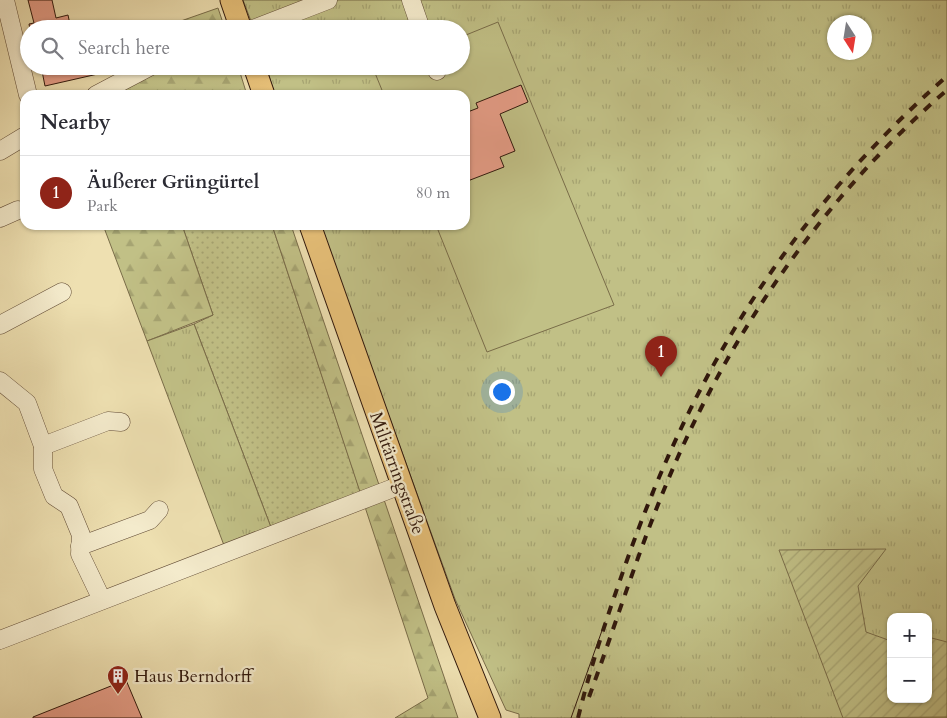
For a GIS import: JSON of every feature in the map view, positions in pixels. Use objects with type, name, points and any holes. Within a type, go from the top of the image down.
[{"type":"main road","points":[[231,0],[238,20]]},
{"type":"main road","points":[[257,75],[262,90]]},
{"type":"main road","name":"Militärringstraße","points":[[312,230],[445,606],[490,718]]},
{"type":"street","points":[[5,0],[20,62]]},
{"type":"street","points":[[276,20],[328,0]]},
{"type":"street","points":[[411,0],[418,20]]},
{"type":"street","points":[[23,75],[27,90]]},
{"type":"street","points":[[106,90],[134,75]]},
{"type":"street","points":[[0,151],[20,139]]},
{"type":"street","points":[[0,218],[18,210]]},
{"type":"street","points":[[0,325],[62,292]]},
{"type":"street","points":[[0,381],[27,403],[43,446],[43,469],[54,496],[69,506],[81,535],[80,554],[86,571],[92,576],[102,600]]},
{"type":"street","points":[[43,446],[108,422],[121,422]]},
{"type":"street","points":[[0,640],[401,485]]},
{"type":"street","points":[[80,546],[150,520],[159,510]]},
{"type":"green space","points":[[243,0],[947,0],[947,718],[519,718],[519,714],[506,710],[455,599],[322,230],[470,230],[470,90],[273,90],[269,75],[470,75],[470,20],[251,20]]},
{"type":"green space","points":[[218,8],[222,20],[184,20]]},
{"type":"green space","points":[[498,22],[614,305],[487,352],[438,230],[470,230],[470,90],[382,90],[376,75],[470,75],[470,33]]},
{"type":"green space","points":[[119,75],[241,75],[245,90],[111,90]]},
{"type":"green space","points":[[105,230],[184,230],[213,315],[147,341]]},
{"type":"green space","points":[[184,230],[274,230],[361,494],[272,530],[194,324],[213,315]]},
{"type":"green space","points":[[274,230],[293,230],[458,718],[395,718],[428,698]]},
{"type":"green space","points":[[194,324],[272,530],[225,548],[147,341]]},
{"type":"green space","points":[[886,549],[858,586],[866,632],[887,640],[887,703],[932,703],[932,638],[947,642],[947,717],[843,718],[779,550]]},
{"type":"building","points":[[28,0],[52,0],[56,18],[68,15],[69,20],[33,20]]},
{"type":"building","points":[[43,75],[93,75],[45,86]]},
{"type":"building","points":[[521,85],[528,102],[500,114],[515,151],[500,157],[504,167],[470,180],[470,111],[478,108],[476,103]]},
{"type":"building","name":"Haus Berndorff","points":[[126,680],[142,718],[33,718],[33,717]]},
{"type":"tram line","points":[[571,718],[605,622]]},
{"type":"railway","points":[[578,718],[606,620],[653,491],[683,424],[717,359],[754,298],[795,239],[841,183],[891,129],[947,76]]},
{"type":"railway","points":[[589,697],[665,488],[702,407],[729,356],[759,307],[827,214],[865,170],[947,90]]},
{"type":"place","name":"Äußerer Grüngürtel","points":[[661,377]]},
{"type":"place","name":"Haus Berndorff","points":[[118,695]]}]
